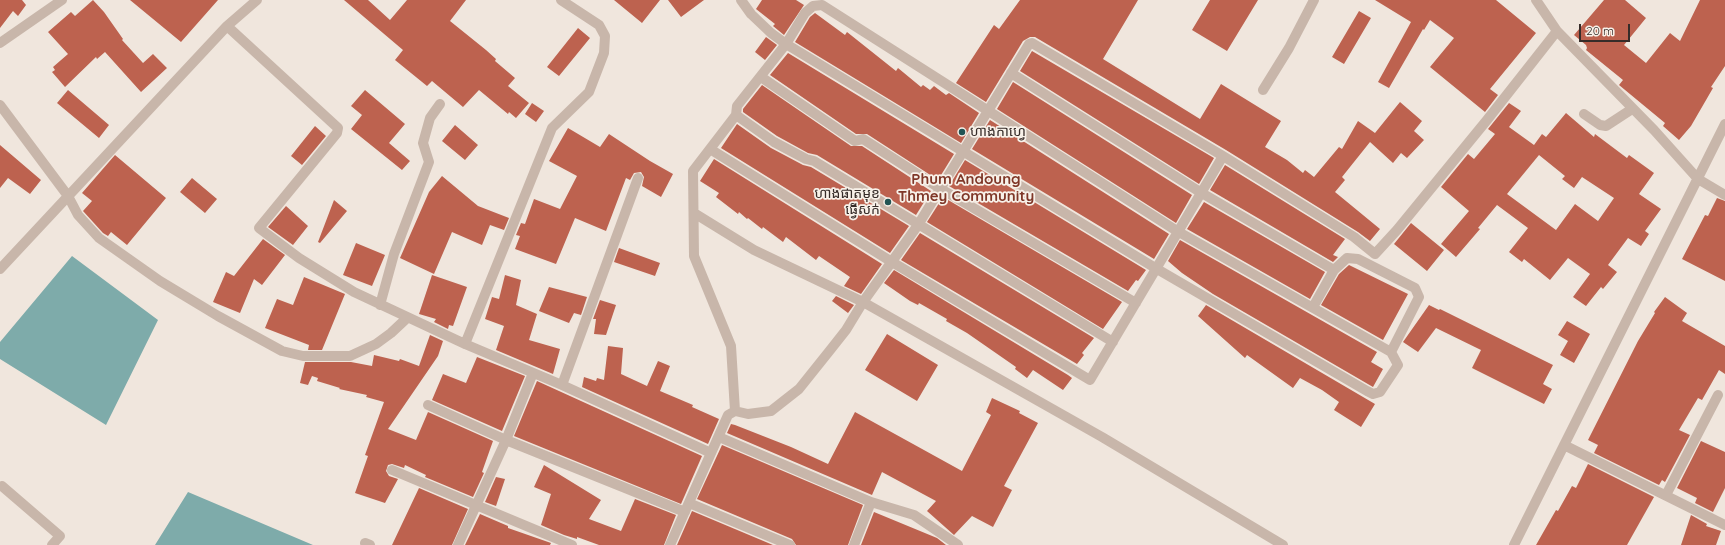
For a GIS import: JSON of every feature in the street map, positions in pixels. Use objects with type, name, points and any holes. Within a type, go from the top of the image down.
[{"type":"street","points":[[0,43],[62,0]]},
{"type":"street","points":[[0,268],[228,26],[256,0]]},
{"type":"street","points":[[465,344],[552,128],[588,92],[604,53],[605,36],[599,25],[561,0]]},
{"type":"street","points":[[735,411],[731,346],[694,256],[693,171],[736,115],[737,106],[786,44],[806,12],[813,6],[822,5],[987,112],[1177,231],[1314,307],[1391,352],[1398,365],[1380,392],[1373,394],[1156,269],[786,44],[771,33],[751,14],[741,0]]},
{"type":"street","points":[[1263,90],[1314,0]]},
{"type":"street","points":[[1536,0],[1557,31],[1654,130],[1698,179],[1725,195]]},
{"type":"street","points":[[228,26],[338,128],[337,133],[259,228],[299,258],[354,292],[380,305],[465,344],[562,385],[711,453]]},
{"type":"street","points":[[1369,264],[1375,254],[1402,224],[1487,120],[1557,31]]},
{"type":"street","points":[[670,545],[728,415],[735,411],[748,414],[771,411],[799,389],[846,330],[863,302],[918,225],[1029,44],[1032,43],[1223,156],[1354,237],[1375,254]]},
{"type":"street","points":[[1011,73],[1200,192],[1334,270]]},
{"type":"street","points":[[761,77],[855,141],[863,139],[941,189],[1136,303]]},
{"type":"street","points":[[380,305],[394,254],[429,162],[423,143],[430,118],[440,104]]},
{"type":"street","points":[[0,105],[68,196],[78,215],[98,238],[160,282],[282,351],[303,356],[350,356],[376,344],[391,333],[407,318]]},
{"type":"street","points":[[1584,114],[1600,125],[1606,126],[1632,109]]},
{"type":"street","points":[[736,115],[774,142],[806,159],[814,161],[1113,342]]},
{"type":"street","points":[[1514,545],[1725,124]]},
{"type":"street","points":[[710,149],[892,262],[1090,380],[1200,192],[1223,156]]},
{"type":"street","points":[[562,385],[638,178]]},
{"type":"street","points":[[694,213],[754,250],[863,302],[1102,437],[1283,545]]},
{"type":"street","points":[[1314,307],[1334,270],[1347,258],[1358,259],[1415,288],[1419,297],[1391,352]]},
{"type":"street","points":[[458,545],[474,505],[506,440],[533,373]]},
{"type":"street","points":[[1666,495],[1718,395]]},
{"type":"street","points":[[428,405],[506,440],[685,512]]},
{"type":"street","points":[[719,438],[872,502],[914,515],[958,545]]},
{"type":"street","points":[[1564,445],[1725,525]]},
{"type":"street","points":[[392,470],[572,545]]},
{"type":"street","points":[[1,486],[60,536],[52,545]]},
{"type":"street","points":[[854,545],[872,502]]},
{"type":"street","points":[[689,503],[790,545]]},
{"type":"water","points":[[72,256],[158,320],[106,425],[0,359],[0,342]]},
{"type":"water","points":[[188,492],[313,545],[155,545]]},
{"type":"building","points":[[0,0],[22,0],[26,5],[18,16],[13,11],[0,28]]},
{"type":"building","points":[[93,0],[104,12],[123,39],[122,40],[143,63],[153,54],[167,68],[141,92],[105,52],[97,59],[96,57],[65,87],[52,72],[55,70],[53,67],[68,54],[48,32],[71,12],[75,16]]},
{"type":"building","points":[[130,0],[218,0],[181,42]]},
{"type":"building","points":[[344,0],[368,0],[390,20],[407,0],[466,0],[450,21],[486,50],[496,59],[495,61],[515,78],[508,86],[529,103],[516,118],[509,112],[508,114],[479,90],[463,107],[432,81],[427,86],[395,60],[403,50]]},
{"type":"building","points":[[614,0],[660,0],[642,23]]},
{"type":"building","points":[[668,0],[704,0],[681,17]]},
{"type":"building","points":[[762,0],[796,0],[804,5],[784,35],[773,26],[775,24],[756,9]]},
{"type":"building","points":[[1020,0],[1138,0],[1103,59],[1200,119],[1221,84],[1281,121],[1265,147],[1287,160],[1303,173],[1305,170],[1314,177],[1339,147],[1342,149],[1358,121],[1375,133],[1400,102],[1422,121],[1414,131],[1424,140],[1407,158],[1401,153],[1393,163],[1370,142],[1342,177],[1345,180],[1335,192],[1380,229],[1370,241],[1226,150],[1035,37],[1030,37],[1023,41],[986,102],[956,83],[994,25],[999,29]]},
{"type":"building","points":[[1210,0],[1258,0],[1227,51],[1192,30]]},
{"type":"building","points":[[1375,0],[1496,0],[1536,33],[1490,89],[1498,95],[1485,112],[1430,67],[1454,38],[1430,20],[1424,30],[1423,29],[1389,88],[1378,82],[1411,22]]},
{"type":"building","points":[[1604,0],[1625,0],[1646,18],[1624,45],[1646,63],[1670,33],[1680,41],[1700,0],[1725,0],[1725,66],[1711,87],[1713,88],[1691,126],[1679,140],[1663,126],[1665,123],[1619,85],[1623,80],[1586,50],[1586,45],[1574,35]]},
{"type":"building","points":[[1359,11],[1371,18],[1344,64],[1332,57]]},
{"type":"building","points":[[815,13],[845,35],[847,32],[896,71],[898,68],[921,87],[923,85],[930,90],[934,86],[946,95],[949,93],[979,113],[961,143],[795,42],[810,17]]},
{"type":"building","points":[[578,28],[590,38],[559,76],[547,67]]},
{"type":"building","points":[[766,37],[777,45],[765,60],[755,52]]},
{"type":"building","points":[[1032,51],[1214,158],[1199,184],[1020,71]]},
{"type":"building","points":[[788,53],[954,154],[938,180],[867,134],[856,134],[770,75]]},
{"type":"building","points":[[1013,82],[1192,195],[1176,223],[997,109]]},
{"type":"building","points":[[762,85],[851,146],[862,146],[931,191],[916,215],[817,155],[808,153],[777,136],[743,112],[743,109]]},
{"type":"building","points":[[68,90],[109,125],[99,138],[57,103]]},
{"type":"building","points":[[365,90],[405,124],[389,143],[410,161],[402,170],[351,129],[362,115],[351,106]]},
{"type":"building","points":[[532,103],[544,111],[536,122],[525,114]]},
{"type":"building","points":[[1509,103],[1521,111],[1509,127],[1534,145],[1542,134],[1546,137],[1566,113],[1594,137],[1595,134],[1627,158],[1629,155],[1654,173],[1639,194],[1661,209],[1645,231],[1649,234],[1641,246],[1628,238],[1608,265],[1617,272],[1603,289],[1601,287],[1586,306],[1573,297],[1590,274],[1568,258],[1550,280],[1524,259],[1522,262],[1509,252],[1528,228],[1497,205],[1478,228],[1480,229],[1456,257],[1441,244],[1469,211],[1441,187],[1468,154],[1474,159],[1495,134],[1488,129]],"holes":[[[1539,155],[1565,176],[1562,179],[1574,188],[1582,177],[1614,198],[1598,221],[1575,204],[1556,230],[1507,194]]]},
{"type":"building","points":[[990,120],[1169,234],[1154,259],[972,149]]},
{"type":"building","points":[[737,124],[771,148],[803,165],[811,167],[909,226],[890,253],[721,148]]},
{"type":"building","points":[[455,125],[478,145],[465,160],[442,141]]},
{"type":"building","points":[[315,126],[326,136],[302,165],[291,156]]},
{"type":"building","points":[[568,128],[600,147],[609,134],[673,174],[661,197],[642,186],[644,177],[641,172],[634,173],[630,180],[626,178],[606,231],[575,218],[556,264],[515,249],[520,236],[516,235],[521,223],[525,224],[534,199],[560,209],[577,176],[549,161]]},
{"type":"building","points":[[0,145],[41,180],[30,194],[8,178],[0,188]]},
{"type":"building","points":[[115,155],[166,198],[127,245],[111,232],[108,236],[103,233],[83,211],[92,201],[82,193]]},
{"type":"building","points":[[714,159],[882,264],[861,294],[844,286],[850,277],[819,256],[816,260],[786,237],[783,242],[763,227],[762,229],[748,218],[747,219],[739,212],[738,214],[716,197],[719,193],[700,181]]},
{"type":"building","points":[[965,160],[1146,270],[1128,291],[949,186]]},
{"type":"building","points":[[1225,165],[1345,239],[1333,255],[1338,257],[1333,262],[1210,190]]},
{"type":"building","points":[[442,176],[478,206],[509,218],[504,230],[490,225],[482,245],[452,232],[434,274],[400,258],[429,192]]},
{"type":"building","points":[[192,178],[217,199],[205,213],[180,192]]},
{"type":"building","points":[[943,197],[1122,302],[1103,329],[927,222]]},
{"type":"building","points":[[1717,198],[1725,201],[1725,281],[1682,259],[1705,215],[1708,216]]},
{"type":"building","points":[[334,200],[347,211],[320,243],[318,242]]},
{"type":"building","points":[[1204,202],[1325,272],[1310,299],[1187,229]]},
{"type":"building","points":[[286,206],[308,226],[293,245],[268,227]]},
{"type":"building","points":[[1411,223],[1444,250],[1427,271],[1394,244]]},
{"type":"building","points":[[920,233],[1094,338],[1082,353],[1084,355],[1077,364],[901,260]]},
{"type":"building","points":[[263,239],[285,255],[262,285],[254,279],[240,313],[213,302],[226,272],[234,276]]},
{"type":"building","points":[[1180,240],[1377,352],[1371,362],[1383,369],[1373,387],[1213,294],[1182,273],[1168,261]]},
{"type":"building","points":[[356,243],[385,255],[372,286],[343,275]]},
{"type":"building","points":[[619,248],[660,263],[655,276],[614,262]]},
{"type":"building","points":[[1349,265],[1408,294],[1383,340],[1321,305],[1339,274]]},
{"type":"building","points":[[894,270],[1072,378],[1063,390],[1033,370],[1027,378],[1015,369],[1016,367],[967,333],[946,321],[947,319],[919,303],[918,305],[910,301],[884,283]]},
{"type":"building","points":[[432,275],[467,287],[453,326],[449,325],[448,329],[434,322],[436,319],[419,314]]},
{"type":"building","points":[[505,275],[521,280],[516,305],[537,314],[529,340],[560,349],[553,374],[496,350],[504,326],[485,319],[492,297],[499,299]]},
{"type":"building","points":[[304,277],[345,294],[322,350],[308,350],[309,345],[265,328],[277,299],[293,305]]},
{"type":"building","points":[[549,287],[587,297],[581,315],[574,313],[569,323],[539,311]]},
{"type":"building","points":[[836,296],[854,305],[848,313],[832,301]]},
{"type":"building","points":[[1665,297],[1687,313],[1682,321],[1725,346],[1725,374],[1719,370],[1702,400],[1698,398],[1679,430],[1690,435],[1665,482],[1662,480],[1659,485],[1594,453],[1598,445],[1588,440],[1638,341],[1655,313],[1654,312]]},
{"type":"building","points":[[600,300],[616,305],[606,335],[594,334],[596,319],[593,319]]},
{"type":"building","points":[[1206,305],[1375,404],[1361,427],[1334,410],[1339,402],[1322,390],[1300,378],[1293,388],[1247,355],[1245,358],[1198,316]]},
{"type":"building","points":[[1429,305],[1553,365],[1543,384],[1552,389],[1544,404],[1472,368],[1481,350],[1436,328],[1418,352],[1403,342]]},
{"type":"building","points":[[1567,321],[1590,334],[1574,363],[1560,355],[1568,341],[1558,335]]},
{"type":"building","points":[[887,334],[938,365],[917,401],[865,370]]},
{"type":"building","points":[[430,335],[443,341],[438,356],[388,429],[416,440],[428,412],[493,441],[482,472],[484,473],[473,497],[425,477],[426,475],[405,465],[404,468],[392,464],[388,465],[386,471],[389,476],[398,479],[385,503],[355,493],[368,456],[365,455],[384,402],[366,397],[367,395],[339,389],[340,388],[317,381],[318,378],[312,376],[308,385],[300,383],[305,362],[351,362],[372,366],[374,355],[399,361],[400,359],[419,366]]},
{"type":"building","points":[[608,346],[623,348],[621,374],[647,386],[658,361],[670,366],[660,391],[693,405],[692,407],[719,419],[708,444],[582,387],[584,377],[596,381],[597,378],[604,380]]},
{"type":"building","points":[[477,357],[525,376],[502,431],[432,400],[443,374],[466,383]]},
{"type":"building","points":[[537,381],[702,456],[681,504],[514,436]]},
{"type":"building","points":[[992,398],[1020,411],[1019,413],[1038,423],[1004,486],[1012,490],[993,527],[972,516],[954,535],[927,511],[936,501],[882,472],[872,495],[727,433],[731,424],[735,425],[791,447],[828,464],[855,412],[962,471],[991,415],[986,412]]},
{"type":"building","points":[[1701,441],[1725,452],[1725,488],[1713,512],[1695,503],[1697,498],[1677,488]]},
{"type":"building","points":[[722,445],[863,505],[848,545],[796,545],[792,539],[697,499]]},
{"type":"building","points":[[1588,464],[1654,497],[1627,545],[1536,545],[1572,486],[1576,488]]},
{"type":"building","points":[[544,465],[601,500],[589,519],[621,531],[635,499],[676,515],[664,545],[599,545],[577,537],[577,539],[564,535],[541,525],[551,494],[534,487]]},
{"type":"building","points":[[496,477],[505,479],[496,506],[485,502]]},
{"type":"building","points":[[419,488],[468,509],[452,545],[392,545]]},
{"type":"building","points":[[692,511],[773,545],[677,545]]},
{"type":"building","points":[[874,512],[937,538],[946,545],[861,545]]},
{"type":"building","points":[[480,514],[508,526],[508,528],[551,543],[550,545],[465,545]]},
{"type":"building","points":[[1691,515],[1707,524],[1706,526],[1721,531],[1716,545],[1681,545]]},
{"type":"place","name":"ហាងកាហ្វេ","points":[[962,132]]},
{"type":"place","name":"ហាងផាតមុខ ធ្វើសក់","points":[[888,202]]},
{"type":"district","name":"Phum Andoung Thmey Community","points":[[966,188]]}]
